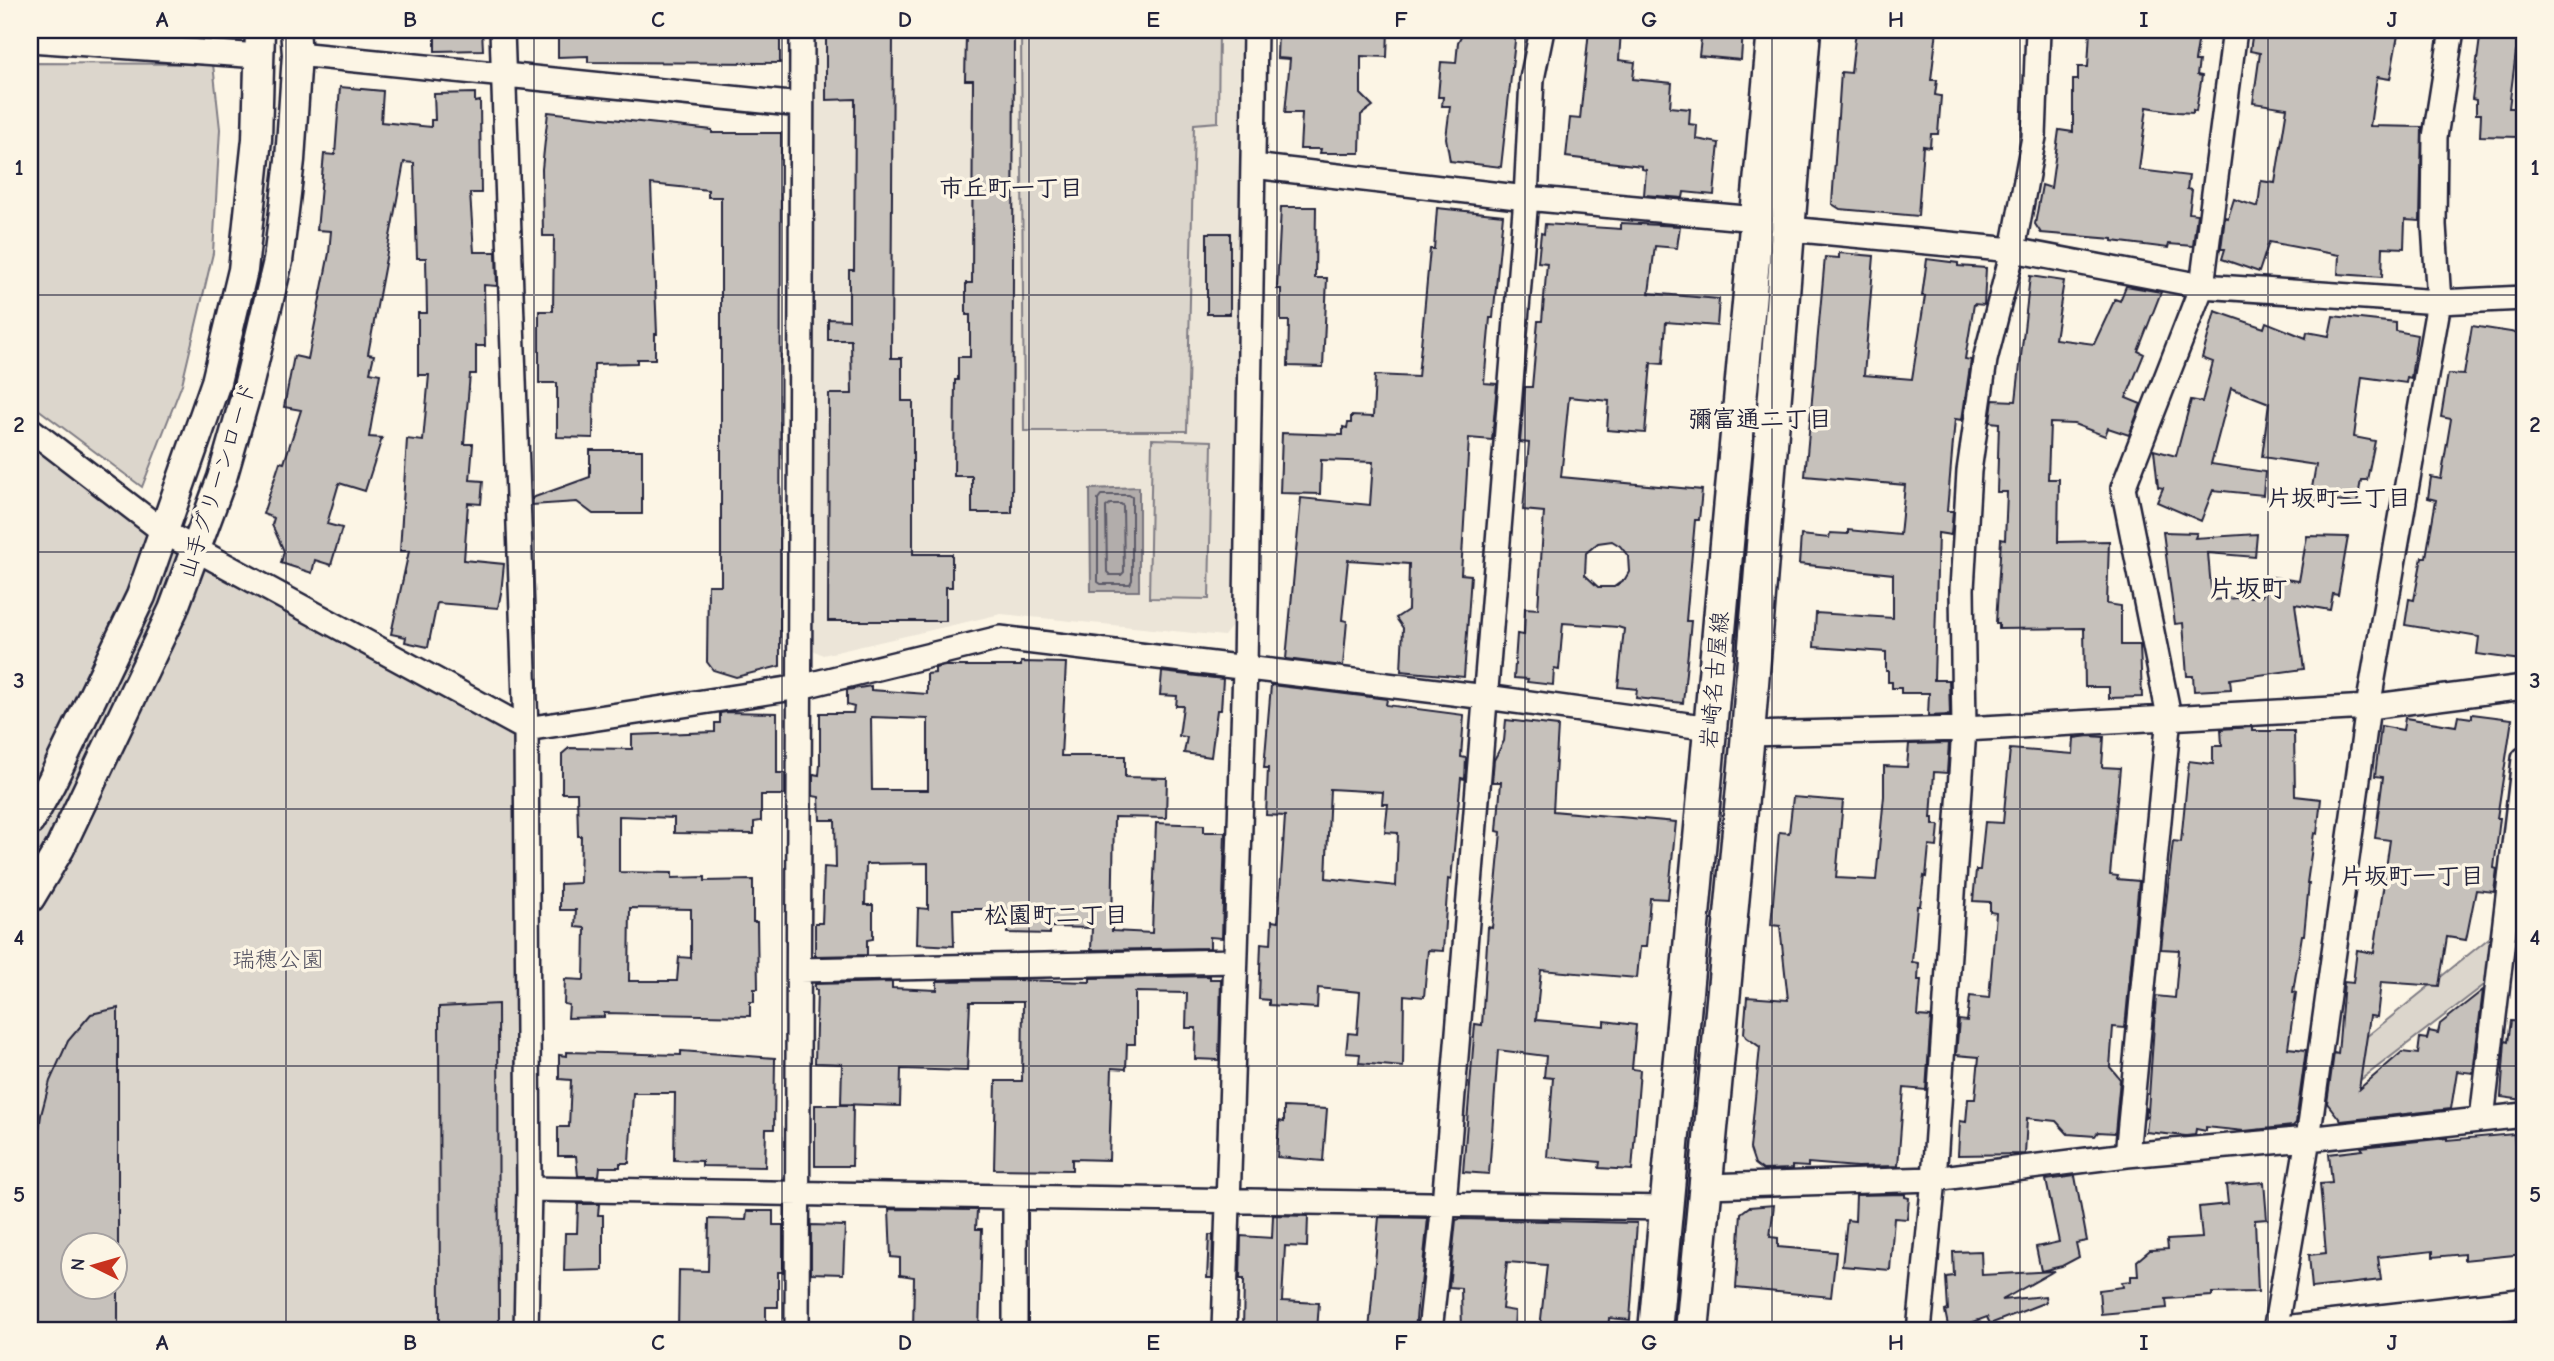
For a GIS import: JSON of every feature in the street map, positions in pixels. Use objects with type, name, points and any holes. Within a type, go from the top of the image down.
[{"type":"main road","name":"岩崎名古屋線","points":[[1655,1331],[1774,30]]},
{"type":"main road","name":"岩崎名古屋線","points":[[1692,1331],[1748,734],[1804,30]]},
{"type":"street","points":[[502,30],[526,729],[529,1189],[526,1331]]},
{"type":"street","points":[[797,1331],[802,30]]},
{"type":"street","points":[[1224,1331],[1245,668],[1255,30]]},
{"type":"street","points":[[1430,1331],[1444,1204],[1486,697],[1526,198],[1532,79],[1542,30]]},
{"type":"street","points":[[1919,1331],[1934,1179],[1964,729],[1962,589],[1969,471],[1985,360],[2013,250],[2034,137],[2038,30]]},
{"type":"street","points":[[2127,1154],[2169,716],[2123,488],[2202,286],[2235,30]]},
{"type":"street","points":[[2452,30],[2435,138],[2434,225],[2439,302],[2368,707],[2308,1139],[2277,1331],[2524,1303]]},
{"type":"street","points":[[30,40],[260,43]]},
{"type":"street","points":[[296,42],[504,74],[802,105]]},
{"type":"street","name":"山手グリーンロード","points":[[30,898],[66,835],[173,610],[222,478],[247,391],[278,261],[290,160],[296,42]]},
{"type":"street","name":"山手グリーンロード","points":[[30,821],[141,596],[216,382],[243,270],[257,139],[260,43]]},
{"type":"street","points":[[1253,166],[1526,198],[1756,219]]},
{"type":"street","points":[[1789,229],[2013,250],[2202,286],[2439,302],[2524,298]]},
{"type":"street","points":[[30,429],[164,532],[526,729],[800,687],[1000,638],[1486,697],[1710,728]]},
{"type":"street","points":[[1748,734],[1964,729],[2368,707],[2524,687]]},
{"type":"street","points":[[2482,1119],[2524,759]]},
{"type":"street","points":[[799,970],[1236,961]]},
{"type":"street","points":[[1705,1186],[1934,1179],[2127,1154],[2308,1139],[2524,1115]]},
{"type":"street","points":[[529,1189],[1667,1208]]},
{"type":"street","points":[[1015,1197],[1015,1331]]},
{"type":"shaded area","points":[[809,30],[1240,30],[1235,622],[1224,636],[1001,614],[823,655],[813,650]]},
{"type":"green space","points":[[1021,30],[1219,30],[1218,122],[1194,124],[1187,431],[1024,431]]},
{"type":"green space","points":[[30,63],[213,64],[220,129],[213,253],[182,384],[142,487],[30,403]]},
{"type":"green space","name":"瑞穂公園","points":[[30,429],[164,532],[526,729],[526,1331],[30,1331]]},
{"type":"green space","points":[[1152,439],[1212,441],[1209,599],[1149,598]]},
{"type":"green space","points":[[2499,930],[2492,979],[2329,1104],[2335,1062]]},
{"type":"water","points":[[1139,487],[1139,591],[1091,591],[1090,489]]},
{"type":"building","points":[[435,30],[482,30],[483,50],[435,51]]},
{"type":"building","points":[[558,30],[780,30],[780,63],[588,62],[588,56],[558,57]]},
{"type":"building","points":[[826,30],[893,30],[891,358],[902,358],[902,401],[913,401],[913,554],[952,554],[952,587],[946,587],[946,621],[828,621],[829,394],[852,394],[851,340],[828,340],[828,319],[849,320],[849,270],[854,270],[855,99],[826,100]]},
{"type":"building","points":[[969,30],[1014,30],[1012,513],[972,513],[972,476],[954,476],[955,380],[958,380],[958,357],[970,357],[970,315],[966,315],[966,283],[972,283],[973,80],[965,80],[966,36],[969,36]]},
{"type":"building","points":[[1278,30],[1388,30],[1387,57],[1361,56],[1361,94],[1373,106],[1361,115],[1360,153],[1320,153],[1321,149],[1300,149],[1302,113],[1285,113],[1290,59],[1277,58]]},
{"type":"building","points":[[1464,30],[1516,32],[1501,167],[1450,161],[1446,138],[1450,106],[1442,106],[1443,97],[1438,97],[1441,62],[1456,63],[1458,42]]},
{"type":"building","points":[[1589,30],[1621,30],[1619,60],[1635,62],[1633,79],[1672,83],[1670,107],[1690,109],[1689,124],[1697,125],[1696,139],[1719,143],[1714,195],[1684,192],[1683,198],[1644,195],[1646,170],[1642,169],[1642,166],[1566,157],[1570,118],[1580,119]]},
{"type":"building","points":[[1702,30],[1743,30],[1741,60],[1699,56]]},
{"type":"building","points":[[1856,30],[1937,30],[1931,80],[1937,80],[1935,95],[1941,96],[1938,134],[1931,134],[1930,147],[1923,146],[1918,216],[1840,209],[1832,204],[1841,72],[1851,73]]},
{"type":"building","points":[[2090,30],[2200,30],[2195,61],[2199,61],[2197,75],[2202,76],[2196,111],[2177,112],[2147,107],[2139,170],[2189,176],[2187,189],[2192,190],[2189,213],[2197,214],[2193,246],[2169,244],[2168,248],[2113,239],[2041,233],[2035,224],[2042,185],[2051,188],[2059,130],[2073,132],[2073,80],[2078,80],[2078,67],[2088,67]]},
{"type":"building","points":[[2253,30],[2367,30],[2398,35],[2390,79],[2377,77],[2370,126],[2422,127],[2420,221],[2405,220],[2404,248],[2383,247],[2382,277],[2338,274],[2339,255],[2269,242],[2259,272],[2222,259],[2225,249],[2221,249],[2225,217],[2228,218],[2234,199],[2258,207],[2261,181],[2275,183],[2287,108],[2253,103],[2260,53],[2250,51]]},
{"type":"building","points":[[2481,30],[2524,31],[2524,53],[2516,52],[2509,108],[2519,108],[2518,137],[2480,136],[2481,114],[2476,114],[2476,100],[2472,99]]},
{"type":"building","points":[[340,87],[383,91],[381,122],[431,127],[431,120],[435,120],[434,94],[475,93],[475,102],[480,101],[481,193],[470,193],[474,252],[496,252],[497,286],[484,285],[485,346],[476,346],[476,374],[470,374],[464,444],[473,444],[470,480],[483,481],[481,504],[468,503],[464,560],[504,564],[498,608],[437,603],[428,647],[405,642],[406,637],[391,634],[409,551],[400,551],[407,439],[423,441],[429,375],[418,375],[418,313],[427,313],[426,258],[417,258],[414,163],[404,162],[368,354],[374,355],[370,372],[380,374],[369,437],[382,438],[365,491],[339,483],[327,524],[342,528],[331,565],[315,560],[312,573],[281,563],[284,551],[272,525],[274,518],[263,514],[280,462],[284,463],[301,410],[284,407],[294,356],[308,359],[329,253],[331,231],[317,230],[324,154],[335,155]]},
{"type":"building","points":[[548,112],[712,130],[712,133],[781,133],[780,666],[736,677],[713,670],[707,662],[708,585],[721,585],[721,197],[708,197],[708,190],[651,184],[657,334],[655,359],[637,359],[637,363],[594,364],[593,438],[557,437],[557,383],[539,383],[539,311],[553,311],[554,236],[543,236],[542,169]]},
{"type":"building","points":[[1281,207],[1316,207],[1315,278],[1327,278],[1323,367],[1288,366],[1289,321],[1281,321],[1281,289],[1277,289]]},
{"type":"building","points":[[1437,208],[1503,215],[1484,383],[1497,384],[1492,440],[1469,438],[1461,574],[1471,575],[1464,677],[1401,671],[1403,628],[1396,618],[1408,610],[1409,564],[1348,560],[1342,620],[1347,621],[1343,666],[1286,659],[1301,498],[1370,505],[1373,462],[1321,460],[1320,494],[1280,493],[1282,433],[1343,435],[1343,427],[1347,428],[1348,423],[1351,423],[1351,416],[1373,417],[1375,375],[1418,377],[1430,249],[1434,249]]},
{"type":"building","points":[[1621,223],[1680,226],[1677,248],[1655,246],[1649,293],[1719,299],[1717,326],[1666,322],[1663,364],[1651,363],[1645,433],[1607,430],[1609,401],[1569,397],[1561,477],[1702,490],[1699,520],[1695,520],[1686,621],[1691,621],[1683,703],[1636,698],[1637,689],[1618,687],[1624,629],[1618,627],[1563,623],[1559,670],[1554,669],[1553,685],[1514,678],[1517,634],[1524,635],[1525,608],[1538,609],[1544,512],[1523,510],[1529,443],[1520,442],[1525,387],[1532,387],[1538,321],[1542,321],[1547,263],[1538,262],[1541,233],[1544,234],[1545,224],[1621,229]],"holes":[[[1612,541],[1628,556],[1629,572],[1625,579],[1614,587],[1598,587],[1585,575],[1586,553],[1598,543]]]},
{"type":"building","points":[[1207,233],[1230,233],[1230,314],[1207,314]]},
{"type":"building","points":[[1839,253],[1874,256],[1864,375],[1912,379],[1925,296],[1922,296],[1927,259],[1958,263],[1958,266],[1986,268],[1984,305],[1974,304],[1965,359],[1971,360],[1962,420],[1955,419],[1947,511],[1953,511],[1951,535],[1938,533],[1934,680],[1949,680],[1950,715],[1928,716],[1929,693],[1901,693],[1901,688],[1892,688],[1886,671],[1886,652],[1814,647],[1816,613],[1893,618],[1893,574],[1799,564],[1801,535],[1829,538],[1830,533],[1848,534],[1848,530],[1900,535],[1905,485],[1805,476],[1825,257],[1839,258]]},
{"type":"building","points":[[2030,276],[2064,281],[2055,339],[2094,344],[2115,299],[2120,301],[2126,286],[2161,292],[2138,351],[2144,354],[2126,398],[2141,404],[2129,435],[2108,428],[2105,436],[2074,424],[2050,423],[2048,479],[2059,479],[2058,542],[2109,541],[2107,604],[2121,606],[2121,645],[2140,645],[2142,697],[2109,698],[2109,687],[2085,687],[2084,628],[1999,629],[1999,623],[1996,623],[2007,492],[1997,492],[1999,423],[1990,422],[1993,400],[2016,401]]},
{"type":"building","points":[[2215,311],[2264,328],[2266,322],[2306,338],[2307,332],[2329,336],[2333,316],[2396,323],[2396,331],[2417,335],[2411,378],[2407,377],[2406,383],[2362,377],[2354,437],[2375,441],[2367,480],[2361,480],[2357,503],[2310,499],[2316,465],[2262,457],[2269,403],[2231,388],[2211,464],[2265,472],[2263,495],[2213,490],[2201,521],[2157,502],[2163,488],[2158,487],[2154,450],[2176,456],[2191,400],[2202,402],[2213,362],[2202,358]]},
{"type":"building","points":[[2472,326],[2524,334],[2524,632],[2521,660],[2477,654],[2479,637],[2405,625],[2409,599],[2414,600],[2422,557],[2426,557],[2436,500],[2428,498],[2431,477],[2441,479],[2451,419],[2441,417],[2448,374],[2464,375]]},
{"type":"building","points":[[590,450],[642,450],[642,514],[593,514],[577,502],[532,505],[532,498],[590,477]]},
{"type":"building","points":[[2163,532],[2197,533],[2195,538],[2257,534],[2255,557],[2208,553],[2212,600],[2262,596],[2265,576],[2299,581],[2307,536],[2348,537],[2338,595],[2333,594],[2330,610],[2295,604],[2304,669],[2230,679],[2231,689],[2194,691],[2193,676],[2187,676],[2183,623],[2175,624]]},
{"type":"building","points":[[1021,662],[1066,663],[1061,756],[1125,756],[1125,777],[1167,778],[1166,818],[1114,817],[1112,931],[1152,933],[1156,823],[1204,825],[1204,832],[1225,832],[1222,938],[1210,937],[1210,948],[1091,950],[1092,928],[1050,927],[1050,934],[1007,933],[1007,909],[953,909],[954,946],[917,944],[918,908],[928,909],[928,863],[866,864],[865,905],[873,905],[873,939],[867,940],[867,955],[815,956],[815,923],[822,923],[824,867],[836,868],[835,820],[820,820],[819,797],[813,796],[813,774],[819,775],[820,764],[820,713],[853,713],[854,707],[847,705],[847,690],[871,686],[871,690],[927,694],[927,674],[935,673],[935,668],[1021,666]],"holes":[[[871,717],[928,719],[928,790],[872,790]]]},
{"type":"building","points":[[1162,672],[1223,679],[1221,710],[1217,710],[1211,757],[1184,753],[1187,737],[1179,736],[1183,706],[1176,706],[1177,696],[1160,695]]},
{"type":"building","points":[[1271,685],[1387,699],[1386,705],[1464,715],[1461,757],[1466,758],[1465,779],[1461,778],[1451,880],[1448,879],[1443,951],[1428,950],[1424,997],[1404,995],[1403,1067],[1359,1063],[1360,1054],[1346,1053],[1348,1033],[1357,1034],[1360,992],[1318,988],[1317,1008],[1269,1005],[1269,1000],[1259,999],[1261,943],[1271,944],[1272,921],[1278,922],[1285,816],[1266,815],[1268,768],[1264,768]],"holes":[[[1330,789],[1383,792],[1382,804],[1388,804],[1385,832],[1398,833],[1396,886],[1326,878]]]},
{"type":"building","points":[[720,713],[777,713],[777,773],[785,773],[785,795],[761,795],[761,821],[754,822],[754,834],[674,833],[674,818],[619,816],[619,872],[672,873],[672,878],[705,877],[705,881],[753,880],[758,989],[754,989],[754,1002],[750,1002],[750,1016],[604,1013],[604,1017],[568,1018],[569,1005],[564,1004],[565,979],[584,980],[585,928],[575,927],[576,910],[560,910],[560,884],[580,883],[581,836],[578,836],[577,793],[562,793],[562,754],[569,748],[632,749],[632,735],[715,732],[715,723],[720,723]],"holes":[[[630,908],[691,909],[691,958],[679,957],[677,981],[629,981]]]},
{"type":"building","points":[[2472,714],[2512,719],[2497,818],[2500,818],[2494,892],[2476,890],[2466,940],[2447,937],[2439,986],[2381,982],[2377,1017],[2370,1016],[2359,1089],[2402,1052],[2418,1054],[2420,1038],[2427,1039],[2429,1031],[2438,1033],[2440,1024],[2483,990],[2473,1073],[2457,1071],[2451,1109],[2341,1121],[2327,1103],[2334,1053],[2338,1054],[2344,982],[2353,983],[2357,950],[2374,953],[2390,840],[2375,838],[2383,777],[2375,776],[2381,726],[2403,730],[2405,718],[2456,726],[2458,716],[2472,718]]},
{"type":"building","points":[[1506,720],[1558,726],[1553,811],[1676,822],[1668,899],[1650,898],[1646,947],[1640,947],[1637,978],[1541,970],[1536,1020],[1604,1026],[1604,1021],[1636,1025],[1632,1069],[1640,1070],[1632,1170],[1599,1168],[1600,1162],[1547,1157],[1553,1078],[1544,1077],[1546,1056],[1498,1050],[1489,1174],[1463,1172],[1475,1024],[1482,1025],[1488,927],[1492,928],[1501,832],[1497,831],[1501,782],[1492,782],[1494,760],[1504,741]]},
{"type":"building","points":[[2252,727],[2252,731],[2294,731],[2295,796],[2321,799],[2307,883],[2304,935],[2293,992],[2296,993],[2288,1048],[2306,1050],[2296,1123],[2293,1126],[2244,1131],[2206,1127],[2206,1131],[2196,1129],[2195,1135],[2186,1136],[2146,1132],[2156,996],[2175,998],[2179,950],[2161,949],[2173,841],[2181,842],[2189,761],[2213,764],[2213,746],[2222,746],[2221,729]]},
{"type":"building","points":[[2104,737],[2102,767],[2120,768],[2110,875],[2118,876],[2117,879],[2139,881],[2125,1028],[2113,1027],[2110,1067],[2120,1079],[2115,1133],[2098,1132],[2095,1136],[2068,1134],[2056,1121],[2027,1118],[2025,1154],[1958,1155],[1960,1121],[1966,1122],[1968,1099],[1975,1099],[1979,1057],[1956,1055],[1959,1020],[1967,1021],[1970,996],[1989,998],[1996,913],[1990,912],[1990,902],[1973,901],[1976,870],[1980,870],[1985,822],[2003,823],[2010,749],[2073,754],[2074,738]]},
{"type":"building","points":[[1949,743],[1947,773],[1934,772],[1931,818],[1933,825],[1939,825],[1937,847],[1929,846],[1926,877],[1924,876],[1920,906],[1917,906],[1912,962],[1919,963],[1918,980],[1921,980],[1918,1016],[1931,1017],[1926,1090],[1904,1088],[1898,1166],[1857,1167],[1808,1163],[1808,1167],[1763,1170],[1755,1164],[1750,1149],[1760,1047],[1744,1033],[1747,997],[1788,1000],[1780,926],[1771,925],[1779,832],[1789,833],[1793,797],[1843,801],[1836,878],[1876,880],[1884,796],[1884,766],[1907,767],[1909,744]]},
{"type":"building","points":[[1210,976],[1210,979],[1221,979],[1219,1060],[1195,1059],[1196,1028],[1186,1028],[1187,993],[1135,992],[1135,1044],[1127,1044],[1126,1069],[1112,1068],[1109,1160],[1072,1159],[1072,1170],[994,1169],[996,1081],[1022,1081],[1023,1002],[970,1002],[967,1071],[901,1069],[900,1106],[841,1104],[842,1064],[815,1063],[815,984],[892,982],[892,988],[937,990],[937,981],[1090,982],[1090,978]]},
{"type":"building","points":[[498,1004],[499,1331],[440,1331],[439,1007]]},
{"type":"building","points":[[118,1008],[118,1232],[60,1232],[60,1302],[118,1302],[118,1331],[33,1331],[35,1159],[41,1115],[50,1081],[68,1041],[91,1014]]},
{"type":"building","points":[[2511,1021],[2524,1022],[2524,1100],[2501,1097],[2505,1041],[2508,1042]]},
{"type":"building","points":[[681,1051],[775,1058],[774,1129],[766,1129],[765,1167],[702,1166],[702,1161],[674,1160],[675,1093],[633,1093],[629,1163],[620,1163],[620,1167],[600,1167],[599,1176],[578,1176],[576,1156],[558,1156],[558,1127],[569,1127],[571,1080],[559,1079],[559,1055],[567,1056],[567,1052],[681,1055]]},
{"type":"building","points":[[815,1105],[853,1105],[852,1166],[815,1166]]},
{"type":"building","points":[[1284,1107],[1327,1109],[1323,1161],[1277,1157],[1279,1121],[1284,1122]]},
{"type":"building","points":[[2514,1134],[2515,1144],[2524,1143],[2524,1254],[2464,1260],[2464,1254],[2433,1257],[2433,1251],[2378,1257],[2381,1280],[2312,1288],[2309,1255],[2326,1253],[2320,1184],[2332,1183],[2329,1154],[2363,1150],[2361,1147]]},
{"type":"building","points":[[2075,1176],[2087,1241],[2076,1243],[2079,1257],[2062,1266],[2041,1271],[2036,1247],[2059,1242],[2046,1180]]},
{"type":"building","points":[[2264,1182],[2267,1219],[2255,1220],[2258,1292],[2212,1293],[2212,1296],[2166,1299],[2167,1308],[2101,1314],[2099,1290],[2123,1287],[2122,1282],[2131,1281],[2131,1276],[2138,1276],[2137,1261],[2150,1250],[2168,1249],[2167,1240],[2202,1238],[2199,1207],[2228,1204],[2226,1185]]},
{"type":"building","points":[[1905,1194],[1905,1197],[1909,1198],[1907,1219],[1894,1218],[1890,1270],[1842,1266],[1847,1220],[1855,1221],[1856,1195]]},
{"type":"building","points":[[578,1204],[599,1204],[598,1215],[603,1215],[603,1270],[564,1271],[565,1233],[577,1233]]},
{"type":"building","points":[[1774,1205],[1770,1237],[1778,1238],[1778,1247],[1836,1252],[1831,1297],[1736,1288],[1741,1213],[1749,1207]]},
{"type":"building","points":[[889,1209],[977,1210],[976,1229],[982,1229],[979,1331],[913,1331],[914,1277],[900,1275],[900,1258],[891,1257]]},
{"type":"building","points":[[747,1211],[773,1211],[773,1225],[783,1225],[783,1272],[778,1272],[778,1307],[766,1307],[766,1331],[678,1331],[679,1270],[708,1271],[709,1219],[746,1220]]},
{"type":"building","points":[[1273,1215],[1308,1216],[1307,1247],[1285,1246],[1282,1301],[1319,1303],[1317,1331],[1243,1331],[1241,1236],[1272,1238]]},
{"type":"building","points":[[1379,1217],[1428,1218],[1415,1331],[1369,1331]]},
{"type":"building","points":[[1456,1220],[1637,1223],[1630,1320],[1609,1318],[1608,1331],[1540,1328],[1547,1265],[1507,1262],[1502,1309],[1515,1311],[1514,1331],[1462,1331],[1461,1288],[1449,1287]]},
{"type":"building","points":[[811,1225],[845,1226],[843,1274],[811,1273]]},
{"type":"building","points":[[1209,1235],[1213,1235],[1212,1278],[1207,1278]]},
{"type":"building","points":[[1981,1251],[1982,1275],[2054,1271],[2002,1300],[2045,1296],[2046,1302],[1990,1324],[1987,1317],[1949,1331],[1945,1311],[1948,1310],[1946,1277],[1954,1276],[1953,1252]]},
{"type":"district","name":"市丘町一丁目","points":[[1011,188]]},
{"type":"district","name":"彌富通二丁目","points":[[1760,419]]},
{"type":"district","name":"片坂町二丁目","points":[[2339,498]]},
{"type":"district","name":"片坂町","points":[[2248,588]]},
{"type":"district","name":"片坂町一丁目","points":[[2412,876]]},
{"type":"district","name":"松園町二丁目","points":[[1056,915]]}]
